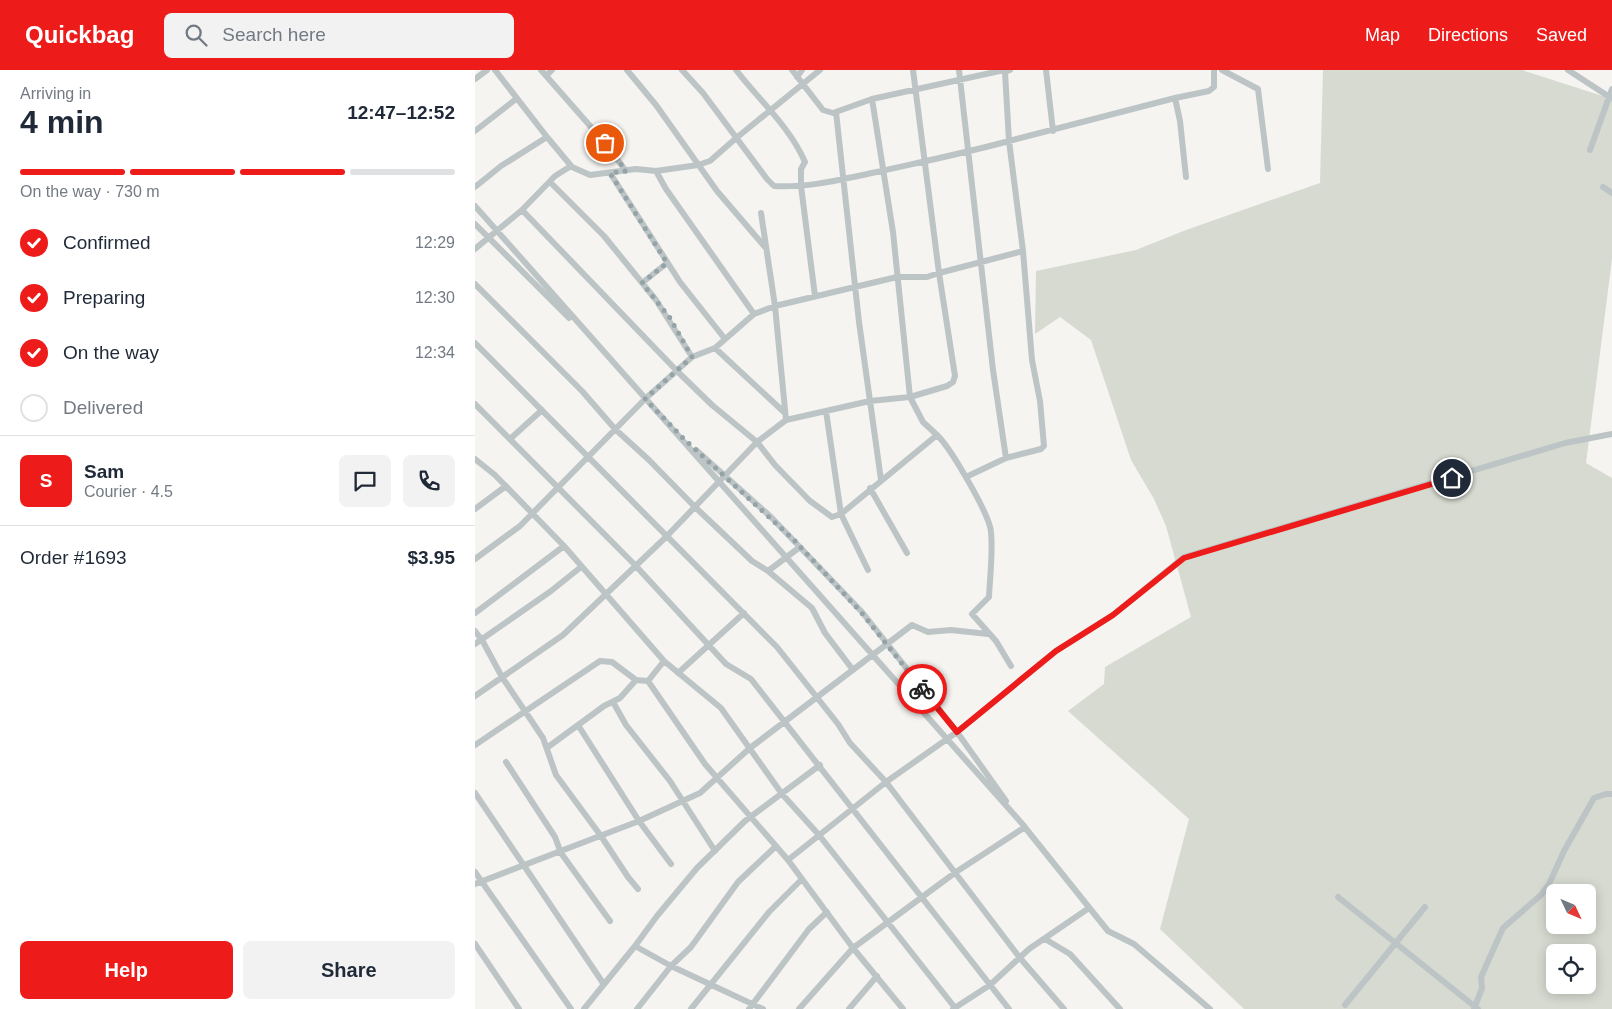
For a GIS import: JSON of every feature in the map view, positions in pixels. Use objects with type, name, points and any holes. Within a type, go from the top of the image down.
[{"type":"street","points":[[475,79],[487,70]]},
{"type":"street","points":[[495,70],[571,166],[590,175],[636,169],[656,171],[698,165],[711,161],[735,138],[820,70]]},
{"type":"street","points":[[541,70],[626,171]]},
{"type":"street","points":[[546,76],[552,70]]},
{"type":"street","points":[[627,70],[657,104],[717,191],[765,247]]},
{"type":"street","points":[[682,70],[703,93],[735,138],[774,186],[801,186],[844,179],[967,152],[1175,98],[1209,91],[1214,87],[1216,81],[1214,70]]},
{"type":"street","points":[[736,70],[771,110],[805,162],[801,169],[801,186],[815,296]]},
{"type":"street","points":[[792,70],[823,110],[836,112],[872,99],[960,79],[1006,71],[1009,141],[1023,251],[1032,360],[1040,401],[1044,446],[1041,449],[1006,458],[965,477]]},
{"type":"street","points":[[797,77],[802,70]]},
{"type":"street","points":[[475,696],[563,635],[666,538],[694,506],[785,416],[826,411],[870,401],[910,397],[947,386],[953,382],[955,376],[939,273],[913,70]]},
{"type":"street","points":[[959,70],[993,370],[1006,458]]},
{"type":"street","points":[[1046,70],[1053,131]]},
{"type":"street","points":[[1222,70],[1258,89],[1268,169]]},
{"type":"street","points":[[1568,70],[1610,98]]},
{"type":"street","points":[[1590,150],[1612,89]]},
{"type":"street","points":[[475,131],[516,98]]},
{"type":"street","points":[[1175,98],[1187,177]]},
{"type":"street","points":[[872,99],[884,170],[910,397],[923,422],[947,444],[991,530],[989,597],[973,614],[1011,666]]},
{"type":"street","points":[[836,112],[881,480]]},
{"type":"street","points":[[475,187],[501,166],[547,137]]},
{"type":"street","points":[[475,249],[522,210],[550,182],[571,166]]},
{"type":"street","points":[[656,171],[666,189],[754,314]]},
{"type":"street","points":[[610,173],[667,263],[725,339]]},
{"type":"street","points":[[550,182],[604,236],[670,318],[692,357]]},
{"type":"street","points":[[1603,186],[1612,193]]},
{"type":"street","points":[[475,206],[1025,827]]},
{"type":"street","points":[[522,210],[677,371],[712,405],[757,442],[775,465],[815,506],[831,517],[841,514],[870,488],[937,435]]},
{"type":"street","points":[[761,213],[775,306],[785,416]]},
{"type":"street","points":[[475,224],[568,317],[645,399],[724,476],[771,517],[887,643],[957,732],[1025,827],[1108,930],[1134,944],[1210,1009]]},
{"type":"street","points":[[475,559],[510,536],[645,399],[692,357],[715,348],[754,314],[775,306],[815,296],[857,288],[897,277],[927,277],[1023,251]]},
{"type":"street","points":[[642,283],[667,263]]},
{"type":"street","points":[[475,284],[582,391],[615,429],[649,460],[694,506],[752,561],[812,608],[825,633],[853,670]]},
{"type":"street","points":[[475,343],[589,456],[666,538],[777,647],[838,724],[850,743],[886,782],[1019,958],[1064,1009]]},
{"type":"street","points":[[715,348],[785,416]]},
{"type":"street","points":[[475,404],[558,486],[726,664],[751,679],[1009,1009]]},
{"type":"street","points":[[510,439],[542,410]]},
{"type":"street","points":[[826,411],[841,514],[868,570]]},
{"type":"street","points":[[787,860],[886,782],[957,732],[1056,651],[1113,615],[1189,555],[1565,443],[1612,434]]},
{"type":"street","points":[[475,459],[506,486],[563,546],[663,661],[721,708],[782,794],[819,835],[955,1009],[990,985],[1019,958],[1089,908]]},
{"type":"street","points":[[475,509],[506,486]]},
{"type":"street","points":[[870,488],[907,553]]},
{"type":"street","points":[[475,613],[563,546]]},
{"type":"street","points":[[767,571],[800,548]]},
{"type":"street","points":[[475,644],[581,567]]},
{"type":"street","points":[[678,673],[744,613]]},
{"type":"street","points":[[478,883],[639,821],[700,793],[751,748],[912,625],[928,632],[951,630],[988,634]]},
{"type":"street","points":[[475,631],[482,640],[502,678],[548,746],[556,775],[638,889]]},
{"type":"street","points":[[475,746],[600,661],[612,662],[636,680],[648,681],[716,777],[802,878],[853,948],[903,1009]]},
{"type":"street","points":[[648,681],[663,661]]},
{"type":"street","points":[[548,746],[630,690],[636,680]]},
{"type":"street","points":[[613,702],[626,725],[670,781],[715,850]]},
{"type":"street","points":[[578,725],[639,821],[671,864]]},
{"type":"street","points":[[506,762],[555,837],[561,852],[610,921]]},
{"type":"street","points":[[584,1009],[603,983],[635,946],[661,910],[715,850],[750,817],[819,765]]},
{"type":"street","points":[[475,793],[603,983]]},
{"type":"street","points":[[1338,897],[1476,1008],[1482,988],[1481,977],[1503,928],[1541,895],[1549,884],[1564,851],[1594,798],[1612,794]]},
{"type":"street","points":[[799,1009],[853,948],[923,898],[955,872],[1025,827]]},
{"type":"street","points":[[637,1009],[671,966],[691,947],[738,882],[775,847]]},
{"type":"street","points":[[475,872],[478,883],[571,1009]]},
{"type":"street","points":[[691,1009],[769,912],[802,878]]},
{"type":"street","points":[[1343,1008],[1425,907]]},
{"type":"street","points":[[751,1006],[809,929],[827,912]]},
{"type":"street","points":[[1045,939],[1070,954],[1120,1009]]},
{"type":"street","points":[[475,944],[519,1009]]},
{"type":"street","points":[[635,946],[671,966],[713,984],[751,1006],[763,1009]]},
{"type":"street","points":[[849,1009],[877,976]]},
{"type":"shaded area","points":[[1323,70],[1522,70],[1612,99],[1612,259],[1586,463],[1612,478],[1612,1009],[1244,1009],[1160,929],[1189,819],[1068,711],[1104,684],[1105,667],[1191,617],[1166,526],[1154,499],[1131,460],[1091,340],[1060,317],[1035,334],[1036,271],[1136,250],[1186,230],[1320,183]]},
{"type":"way so far","points":[[605,143],[626,171],[610,173],[667,263],[642,283],[670,318],[692,357],[645,399],[684,439],[794,540],[825,576],[861,612],[922,689]]},
{"type":"route","points":[[922,689],[957,732],[983,708],[1014,686],[1056,651],[1113,615],[1184,558],[1193,553],[1452,478]]}]
